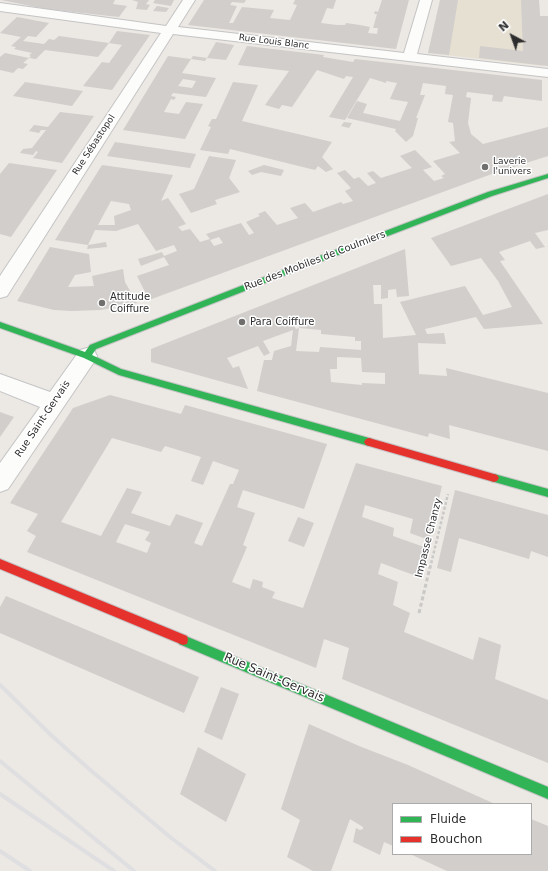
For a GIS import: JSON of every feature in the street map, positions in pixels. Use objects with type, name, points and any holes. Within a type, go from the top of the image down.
[{"type":"street","name":"Rue Sébastopol","points":[[0,291],[188,0]]},
{"type":"street","points":[[410,56],[426,0]]},
{"type":"street","name":"Rue Louis Blanc","points":[[6,8],[169,30],[384,55],[410,56],[548,73]]},
{"type":"street","points":[[0,18],[6,8]]},
{"type":"street","name":"Rue des Mobiles de Coulmiers","points":[[87,356],[93,347],[262,281],[490,194],[548,176]]},
{"type":"street","points":[[0,325],[87,356],[119,372],[548,493]]},
{"type":"street","name":"Rue Saint-Gervais","points":[[0,482],[87,356]]},
{"type":"street","points":[[0,382],[54,403]]},
{"type":"street","name":"Rue Saint-Gervais","points":[[0,564],[548,793]]},
{"type":"path","name":"Impasse Chanzy","points":[[419,613],[455,467]]},
{"type":"shaded area","points":[[440,0],[539,0],[543,66],[428,53]]},
{"type":"building","points":[[1,0],[115,0],[113,4],[127,6],[119,17],[46,9]]},
{"type":"building","points":[[132,0],[149,0],[146,4],[150,5],[147,10],[136,9],[138,2]]},
{"type":"building","points":[[155,0],[174,0],[171,6],[153,3]]},
{"type":"building","points":[[204,0],[246,0],[244,3],[232,2],[230,5],[237,6],[229,23],[233,23],[242,7],[274,10],[270,18],[290,20],[297,5],[293,4],[295,0],[336,0],[333,9],[327,8],[321,23],[345,25],[346,23],[360,25],[370,27],[368,33],[377,34],[378,28],[373,28],[377,14],[374,14],[375,11],[378,12],[382,0],[409,0],[396,49],[188,25]]},
{"type":"building","points":[[440,0],[458,0],[449,55],[428,53]]},
{"type":"building","points":[[521,0],[539,0],[540,16],[548,16],[548,66],[479,58],[480,46],[523,51]]},
{"type":"building","points":[[157,6],[169,8],[166,12],[153,11]]},
{"type":"building","points":[[17,17],[49,23],[36,37],[28,36],[23,41],[44,44],[49,39],[54,40],[59,36],[109,43],[98,57],[45,50],[36,59],[29,58],[31,56],[29,55],[32,53],[14,49],[16,47],[11,46],[21,37],[0,33]]},
{"type":"building","points":[[117,31],[150,35],[112,90],[83,86],[102,62],[109,63],[122,45],[109,43]]},
{"type":"building","points":[[216,42],[234,45],[226,60],[207,58]]},
{"type":"building","points":[[247,46],[324,55],[323,57],[353,62],[355,59],[542,80],[542,101],[504,96],[502,102],[492,101],[493,95],[467,92],[466,97],[471,98],[468,123],[471,134],[483,144],[548,127],[548,156],[489,175],[149,300],[137,276],[169,265],[164,257],[141,266],[138,259],[162,252],[164,256],[177,251],[174,245],[156,251],[138,224],[116,231],[95,230],[88,245],[55,240],[102,165],[173,175],[161,201],[168,198],[186,224],[178,227],[182,231],[190,229],[200,242],[210,239],[206,234],[241,223],[249,235],[254,233],[246,222],[260,216],[258,214],[265,211],[277,225],[298,218],[290,208],[305,203],[313,212],[341,202],[343,204],[353,201],[345,191],[351,188],[337,173],[345,170],[354,179],[359,177],[368,186],[376,183],[367,173],[373,171],[381,178],[412,168],[400,156],[415,150],[432,167],[423,170],[434,181],[444,178],[441,176],[445,174],[433,161],[460,153],[449,142],[455,141],[453,123],[448,122],[453,95],[445,94],[446,86],[423,83],[420,95],[425,95],[416,118],[418,118],[413,136],[406,142],[395,131],[396,129],[347,118],[357,101],[367,104],[363,113],[400,121],[408,102],[390,99],[397,83],[386,81],[386,83],[370,78],[345,120],[329,117],[353,77],[346,76],[344,79],[317,70],[292,107],[282,105],[279,109],[265,105],[289,71],[238,65]],"holes":[[[111,201],[129,204],[131,210],[114,216],[115,225],[98,225]],[[219,237],[223,243],[214,246],[210,240]]]},
{"type":"building","points":[[5,53],[29,58],[23,63],[28,64],[23,69],[18,68],[13,73],[0,70],[0,57]]},
{"type":"building","points":[[168,56],[191,59],[182,73],[216,78],[206,97],[173,93],[171,96],[176,97],[174,100],[171,99],[164,112],[179,114],[186,102],[203,104],[185,139],[123,130]],"holes":[[[183,79],[196,81],[192,88],[178,86]]]},
{"type":"building","points":[[193,56],[207,58],[205,61],[191,59]]},
{"type":"building","points":[[25,82],[83,91],[72,106],[13,96]]},
{"type":"building","points":[[233,82],[258,85],[242,121],[332,142],[322,157],[333,169],[326,172],[318,166],[315,170],[230,149],[228,154],[200,150],[211,127],[208,126],[212,119],[216,119]]},
{"type":"building","points":[[60,112],[94,116],[62,163],[33,158],[38,152],[36,151],[33,155],[20,153],[23,149],[32,148],[46,130],[41,130],[39,133],[29,131],[34,125],[48,127]]},
{"type":"building","points":[[344,122],[352,123],[349,128],[341,126]]},
{"type":"building","points":[[115,142],[196,154],[190,168],[107,156]]},
{"type":"building","points":[[209,156],[236,160],[229,178],[240,192],[215,200],[217,204],[191,213],[179,194],[194,189]]},
{"type":"building","points":[[9,163],[57,170],[11,237],[0,234],[0,174]]},
{"type":"building","points":[[264,165],[284,170],[281,176],[261,172],[252,175],[248,171]]},
{"type":"building","points":[[548,194],[548,230],[535,233],[545,247],[536,249],[530,241],[499,252],[505,260],[500,261],[543,324],[484,329],[476,317],[425,329],[427,334],[444,333],[446,344],[418,343],[419,374],[447,376],[446,368],[548,393],[548,451],[449,425],[450,439],[429,433],[428,437],[257,391],[264,360],[272,360],[274,351],[291,346],[293,330],[263,341],[270,353],[264,356],[258,346],[227,358],[233,368],[239,366],[248,389],[151,362],[151,349],[405,249],[409,296],[397,297],[396,289],[388,290],[388,298],[381,299],[381,285],[373,285],[374,304],[382,304],[383,338],[416,335],[400,302],[465,286],[483,315],[512,307],[498,281],[481,258],[451,266],[431,238]],"holes":[[[300,319],[299,328],[296,329],[292,323]],[[299,328],[321,330],[321,334],[355,337],[355,341],[361,341],[361,350],[320,347],[319,352],[296,351]],[[337,357],[361,358],[362,372],[385,373],[385,384],[362,383],[362,385],[331,382],[330,369],[337,369]]]},
{"type":"building","points":[[106,242],[107,247],[87,249],[88,245]]},
{"type":"building","points":[[50,247],[89,254],[91,272],[75,275],[68,287],[94,286],[92,276],[123,269],[125,282],[137,303],[101,310],[72,311],[54,310],[17,301]]},
{"type":"building","points":[[110,395],[181,414],[185,405],[327,444],[304,509],[243,490],[237,507],[255,513],[243,545],[247,547],[232,582],[250,589],[253,579],[263,582],[262,587],[275,592],[272,598],[303,608],[356,463],[442,486],[429,540],[410,533],[413,519],[365,505],[362,517],[394,528],[393,536],[427,548],[419,577],[381,563],[378,574],[398,582],[393,605],[410,613],[404,632],[473,660],[479,637],[501,645],[495,679],[548,700],[548,763],[342,679],[349,648],[324,639],[316,668],[27,552],[36,536],[27,531],[38,514],[10,503],[73,408]],"holes":[[[112,438],[161,452],[165,446],[201,457],[191,481],[203,485],[213,461],[239,470],[233,484],[230,484],[202,546],[194,543],[203,523],[176,514],[170,526],[131,513],[142,492],[127,488],[101,536],[61,522]],[[125,524],[150,532],[145,540],[151,543],[147,553],[116,542]]]},
{"type":"building","points":[[0,412],[14,417],[0,437]]},
{"type":"building","points":[[455,490],[548,515],[548,557],[531,551],[529,559],[459,538],[451,572],[437,568]]},
{"type":"building","points":[[298,517],[314,523],[304,547],[288,541]]},
{"type":"building","points":[[6,596],[199,677],[184,713],[0,633],[0,607]]},
{"type":"building","points":[[221,687],[239,694],[222,740],[204,732]]},
{"type":"building","points":[[309,724],[408,765],[493,803],[392,803],[392,846],[384,842],[380,855],[353,842],[356,828],[360,830],[363,829],[363,827],[350,819],[331,871],[313,871],[287,857],[300,820],[281,809]]},
{"type":"building","points":[[198,747],[246,774],[226,822],[180,794]]},
{"type":"building","points":[[532,819],[548,826],[548,871],[447,871],[412,855],[532,855]]},
{"type":"railway","points":[[0,685],[51,735],[88,768],[170,837],[215,871]]},
{"type":"railway","points":[[0,761],[134,871]]},
{"type":"railway","points":[[0,794],[114,871]]},
{"type":"railway","points":[[0,851],[30,871]]},
{"type":"traffic: fast","points":[[87,356],[93,347],[262,281],[490,194],[548,176]]},
{"type":"traffic: fast","points":[[0,325],[87,356],[119,372],[369,442]]},
{"type":"traffic: fast","points":[[494,478],[548,493]]},
{"type":"traffic: fast","points":[[183,640],[548,793]]},
{"type":"traffic: jam","points":[[369,442],[494,478]]},
{"type":"traffic: jam","points":[[0,564],[183,640]]},
{"type":"place","name":"Laverie l'univers","points":[[485,167]]},
{"type":"place","name":"Attitude Coiffure","points":[[102,303]]},
{"type":"place","name":"Para Coiffure","points":[[242,322]]}]
